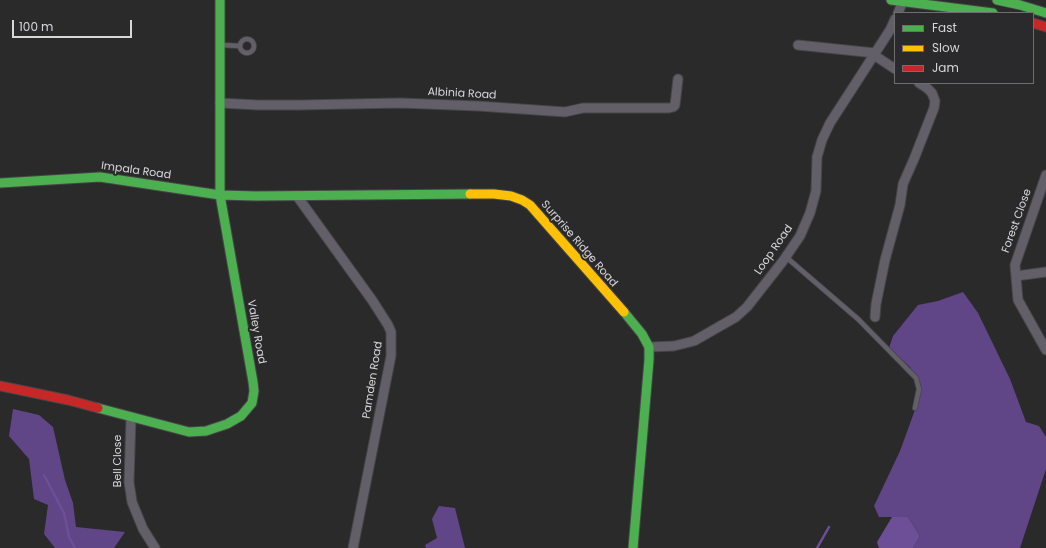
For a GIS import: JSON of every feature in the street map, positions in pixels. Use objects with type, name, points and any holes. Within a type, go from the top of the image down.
[{"type":"street","name":"Valley Road","points":[[0,386],[68,400],[179,430],[198,432],[216,428],[236,419],[245,412],[252,403],[254,391],[253,382],[220,195],[220,0]]},
{"type":"street","points":[[891,0],[986,12]]},
{"type":"street","points":[[997,0],[1046,13]]},
{"type":"street","points":[[898,12],[903,1]]},
{"type":"street","name":"Loop Road","points":[[649,347],[674,346],[694,341],[736,317],[747,307],[786,257],[800,236],[812,208],[816,191],[817,157],[822,140],[833,119],[890,30],[894,21]]},
{"type":"street","points":[[1034,23],[1046,27]]},
{"type":"street","points":[[798,45],[875,54],[894,68]]},
{"type":"street","name":"Albinia Road","points":[[220,103],[286,105],[400,103],[478,106],[565,112],[583,108],[669,108],[675,105],[678,78]]},
{"type":"street","points":[[875,317],[876,304],[885,260],[900,205],[903,184],[934,108],[932,93],[921,84]]},
{"type":"street","name":"Forest Close","points":[[1046,175],[1015,261],[1018,300],[1046,350]]},
{"type":"street","name":"Impala Road","points":[[0,183],[80,177],[106,177],[220,195]]},
{"type":"street","name":"Surprise Ridge Road","points":[[220,195],[297,196],[494,194],[517,197],[526,202],[544,221],[634,324],[642,334],[649,347]]},
{"type":"street","name":"Pamden Road","points":[[297,196],[376,305],[391,332],[391,356],[353,548]]},
{"type":"street","points":[[1016,276],[1046,272]]},
{"type":"street","points":[[633,548],[649,347]]},
{"type":"street","name":"Bell Close","points":[[131,417],[129,482],[132,502],[143,529],[155,548]]},
{"type":"lane","points":[[220,45],[240,46]]},
{"type":"lane","points":[[786,257],[858,319],[916,378],[918,389],[915,408]]},
{"type":"shaded area","points":[[963,292],[978,313],[1010,379],[1026,422],[1039,426],[1046,437],[1046,469],[1020,548],[913,548],[920,536],[908,517],[879,517],[874,506],[900,451],[920,396],[910,367],[889,348],[893,336],[918,305],[938,301]]},
{"type":"shaded area","points":[[13,409],[39,415],[53,427],[65,480],[73,503],[76,527],[125,532],[114,548],[55,548],[44,534],[48,505],[34,499],[29,459],[9,436]]},
{"type":"shaded area","points":[[439,506],[455,508],[465,548],[426,548],[425,545],[437,538],[432,519]]},
{"type":"shaded area","points":[[892,517],[908,517],[920,536],[913,548],[879,548],[877,542]]},
{"type":"waterway","points":[[44,475],[64,513],[69,537],[75,548]]},
{"type":"waterway","points":[[817,548],[829,527]]},
{"type":"traffic: fast","points":[[98,408],[189,432],[206,431],[227,424],[241,416],[252,403],[254,391],[253,382],[220,195],[220,0]]},
{"type":"traffic: fast","points":[[891,0],[985,12]]},
{"type":"traffic: fast","points":[[997,0],[1046,13]]},
{"type":"traffic: fast","points":[[0,183],[100,177],[220,195],[470,194]]},
{"type":"traffic: fast","points":[[624,312],[642,334],[649,347],[633,548]]},
{"type":"traffic: slow","points":[[470,194],[511,196],[530,205],[624,312]]},
{"type":"traffic: jam","points":[[1034,23],[1046,27]]},
{"type":"traffic: jam","points":[[0,386],[68,400],[98,408]]}]
